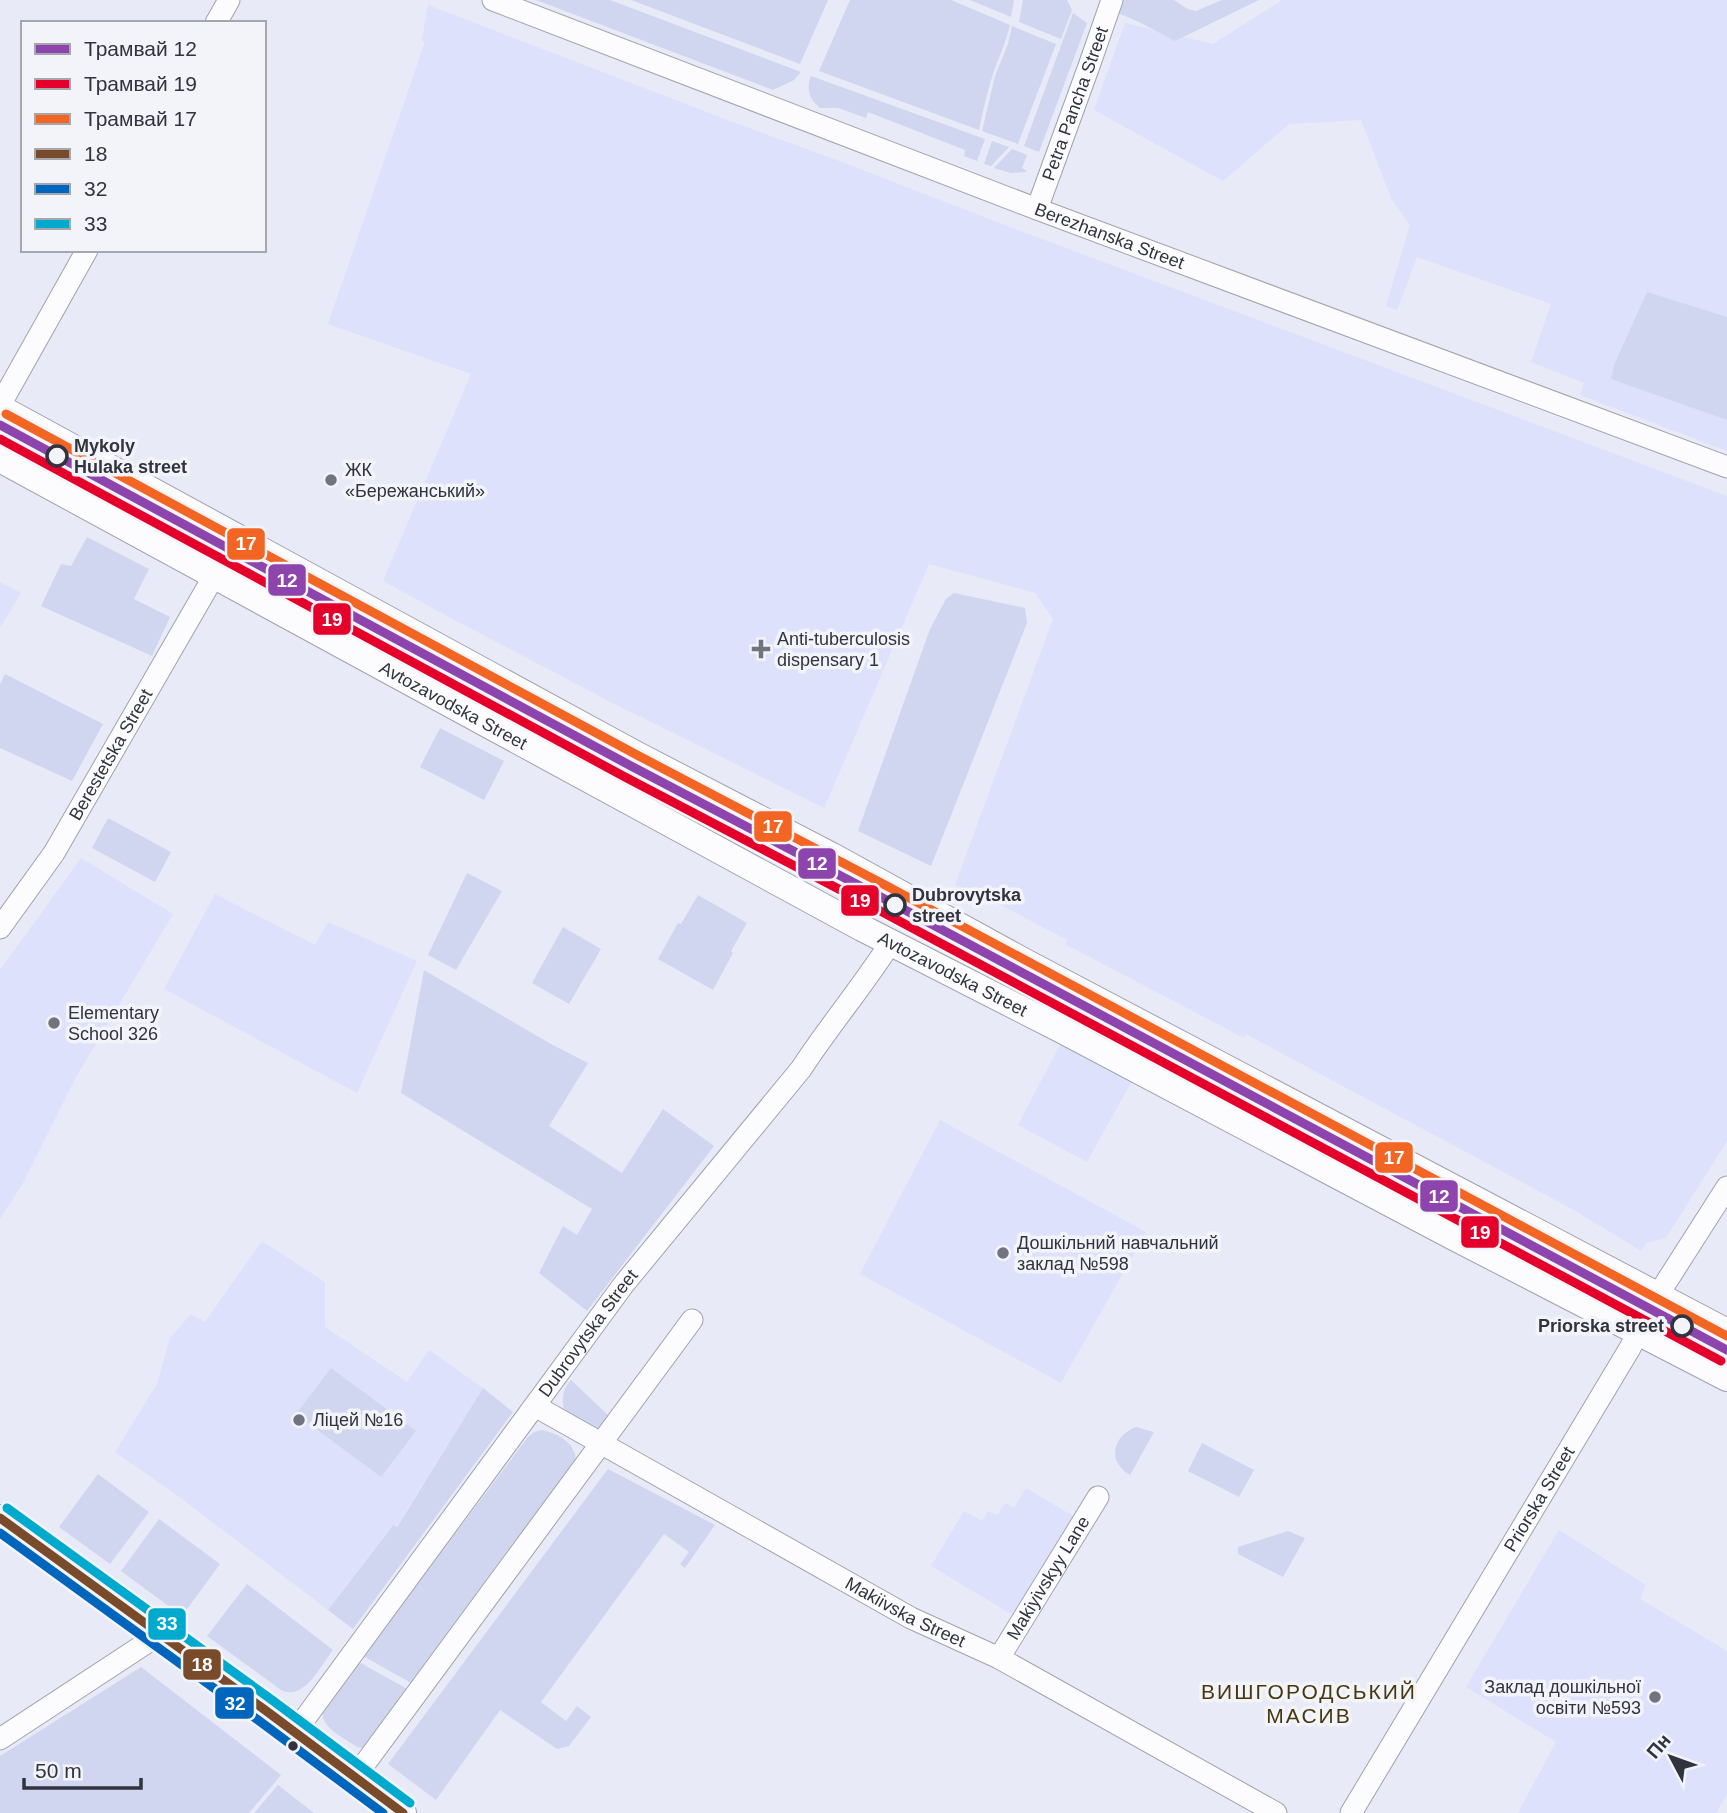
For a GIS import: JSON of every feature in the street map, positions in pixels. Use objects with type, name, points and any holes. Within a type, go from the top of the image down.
[{"type":"main road","points":[[0,407],[637,755],[1727,1332]]},
{"type":"main road","name":"Avtozavodska Street","points":[[0,459],[862,928],[1727,1378]]},
{"type":"main road","points":[[0,1518],[404,1813]]},
{"type":"street","points":[[217,21],[229,0]]},
{"type":"street","name":"Berezhanska Street","points":[[493,0],[1037,209],[1727,467]]},
{"type":"street","name":"Petra Pancha Street","points":[[1037,209],[1112,0]]},
{"type":"street","points":[[0,407],[86,252]]},
{"type":"street","name":"Berestetska Street","points":[[0,928],[54,853],[214,576]]},
{"type":"street","name":"Dubrovytska Street","points":[[295,1732],[624,1284],[801,1069],[891,942]]},
{"type":"street","name":"Priorska Street","points":[[1351,1813],[1658,1296],[1727,1186]]},
{"type":"street","points":[[355,1777],[692,1320]]},
{"type":"street","name":"Makiivska Street","points":[[535,1406],[911,1618],[999,1658],[1276,1813]]},
{"type":"street","name":"Makiyivskyy Lane","points":[[999,1658],[1098,1497]]},
{"type":"street","points":[[0,1739],[160,1634]]},
{"type":"shaded area","points":[[536,0],[610,0],[801,72],[794,80],[773,90]]},
{"type":"shaded area","points":[[631,0],[828,0],[800,64]]},
{"type":"shaded area","points":[[850,0],[951,0],[1010,25],[991,81],[979,130],[819,71]]},
{"type":"shaded area","points":[[970,0],[1014,0],[1011,17]]},
{"type":"shaded area","points":[[1023,0],[1067,0],[1072,10],[1061,39],[1019,22]]},
{"type":"shaded area","points":[[1120,0],[1174,0],[1196,11],[1222,0],[1259,0],[1175,41],[1116,12]]},
{"type":"shaded area","points":[[1282,0],[1727,0],[1727,451],[1580,395],[1584,383],[1531,362],[1551,304],[1417,257],[1397,310],[1386,306],[1410,225],[1391,198],[1361,120],[1289,124],[1223,181],[1094,110],[1125,23],[1213,44]]},
{"type":"shaded area","points":[[428,5],[1727,496],[1727,1141],[1666,1238],[1646,1243],[1641,1251],[1574,1210],[1246,1034],[1244,1038],[1065,944],[1067,940],[984,896],[955,885],[1053,619],[1035,593],[929,564],[824,808],[607,700],[383,581],[471,374],[328,324],[425,42],[422,40]]},
{"type":"shaded area","points":[[1073,13],[1087,23],[1039,152],[1024,146]]},
{"type":"shaded area","points":[[1012,26],[1056,44],[1018,144],[982,131],[995,76]]},
{"type":"shaded area","points":[[811,76],[985,139],[977,161],[964,156],[965,150],[868,112],[866,118],[838,108],[820,108],[810,94]]},
{"type":"shaded area","points":[[992,141],[1009,147],[991,166],[984,164]]},
{"type":"shaded area","points":[[1012,149],[1027,155],[1022,168],[1027,171],[1011,173],[994,168]]},
{"type":"shaded area","points":[[1647,292],[1727,317],[1727,420],[1611,379],[1614,365]]},
{"type":"shaded area","points":[[87,537],[149,569],[134,599],[170,617],[152,656],[41,606],[61,564],[71,566]]},
{"type":"shaded area","points":[[0,582],[21,593],[0,628]]},
{"type":"shaded area","points":[[954,593],[1025,608],[1027,623],[931,866],[858,831],[930,629],[946,599]]},
{"type":"shaded area","points":[[5,674],[103,724],[72,781],[0,748],[0,684]]},
{"type":"shaded area","points":[[440,728],[504,761],[484,800],[420,767]]},
{"type":"shaded area","points":[[108,818],[171,852],[155,882],[92,848]]},
{"type":"shaded area","name":"Elementary School 326","points":[[81,858],[173,914],[76,1077],[23,1183],[0,1219],[0,970]]},
{"type":"shaded area","points":[[467,873],[502,891],[456,970],[428,955]]},
{"type":"shaded area","points":[[215,894],[315,945],[328,922],[417,961],[357,1093],[164,989]]},
{"type":"shaded area","points":[[698,895],[747,923],[713,990],[658,959],[678,923],[681,924]]},
{"type":"shaded area","points":[[563,927],[601,949],[569,1004],[532,983]]},
{"type":"shaded area","points":[[424,970],[588,1063],[549,1126],[622,1173],[663,1109],[714,1146],[587,1311],[539,1273],[563,1226],[577,1235],[592,1209],[401,1093]]},
{"type":"shaded area","points":[[1062,1041],[1133,1079],[1087,1162],[1018,1125]]},
{"type":"shaded area","name":"Дошкільний навчальний заклад №598","points":[[940,1120],[1146,1232],[1061,1383],[860,1274]]},
{"type":"shaded area","name":"Ліцей №16","points":[[262,1241],[325,1282],[325,1327],[407,1382],[429,1350],[483,1388],[396,1527],[392,1525],[328,1610],[178,1496],[115,1452],[157,1384],[170,1338],[191,1314],[205,1322]]},
{"type":"shaded area","points":[[331,1368],[416,1431],[381,1477],[296,1414]]},
{"type":"shaded area","points":[[571,1380],[611,1418],[601,1427],[593,1430],[564,1411],[563,1395]]},
{"type":"shaded area","points":[[483,1388],[513,1412],[353,1629],[328,1610],[393,1525],[397,1527]]},
{"type":"shaded area","points":[[1136,1427],[1154,1432],[1130,1475],[1118,1463],[1115,1450],[1122,1436]]},
{"type":"shaded area","points":[[542,1430],[565,1440],[573,1450],[576,1462],[413,1684],[363,1656],[528,1437]]},
{"type":"shaded area","points":[[1202,1443],[1254,1470],[1239,1497],[1188,1471]]},
{"type":"shaded area","points":[[608,1469],[715,1525],[685,1568],[680,1564],[689,1552],[664,1534],[541,1702],[566,1721],[577,1706],[591,1717],[569,1746],[557,1749],[500,1710],[436,1800],[388,1764]]},
{"type":"shaded area","points":[[98,1474],[149,1512],[110,1564],[59,1527]]},
{"type":"shaded area","points":[[1026,1488],[1073,1516],[1013,1615],[931,1566],[964,1511],[982,1521],[988,1511],[997,1515],[1005,1503],[1014,1508]]},
{"type":"shaded area","points":[[159,1519],[220,1564],[182,1616],[121,1571]]},
{"type":"shaded area","name":"Заклад дошкільної освіти №593","points":[[1559,1530],[1646,1585],[1640,1599],[1727,1651],[1727,1794],[1716,1813],[1518,1813],[1556,1742],[1466,1687]]},
{"type":"shaded area","points":[[1288,1531],[1305,1538],[1283,1577],[1238,1554],[1238,1547]]},
{"type":"shaded area","points":[[247,1584],[333,1650],[311,1680],[297,1691],[281,1690],[207,1636]]},
{"type":"shaded area","points":[[359,1662],[409,1690],[369,1745],[363,1748],[357,1747],[329,1727],[323,1716],[323,1710]]},
{"type":"shaded area","points":[[141,1667],[281,1775],[249,1813],[0,1813],[0,1756]]},
{"type":"shaded area","points":[[278,1785],[314,1813],[254,1813]]},
{"type":"tram line","name":"17","points":[[6,414],[637,755],[1727,1336]]},
{"type":"tram line","name":"12","points":[[0,425],[631,766],[1727,1350]]},
{"type":"tram line","name":"19","points":[[0,439],[625,777],[1721,1361]]},
{"type":"transit line","name":"33","points":[[7,1508],[410,1803]]},
{"type":"transit line","name":"18","points":[[0,1518],[403,1813]]},
{"type":"transit line","name":"32","points":[[0,1533],[383,1813]]},
{"type":"place","name":"Mykoly Hulaka street","points":[[57,456]]},
{"type":"place","name":"ЖК «Бережанський»","points":[[331,480]]},
{"type":"place","name":"Anti-tuberculosis dispensary 1","points":[[761,649]]},
{"type":"place","name":"Dubrovytska street","points":[[895,905]]},
{"type":"place","name":"Elementary School 326","points":[[54,1023]]},
{"type":"place","name":"Дошкільний навчальний заклад №598","points":[[1003,1253]]},
{"type":"place","name":"Priorska street","points":[[1682,1326]]},
{"type":"place","name":"Ліцей №16","points":[[299,1420]]},
{"type":"place","name":"Заклад дошкільної освіти №593","points":[[1655,1697]]},
{"type":"district","name":"ВИШГОРОДСЬКИЙ МАСИВ","points":[[1309,1703]]}]
